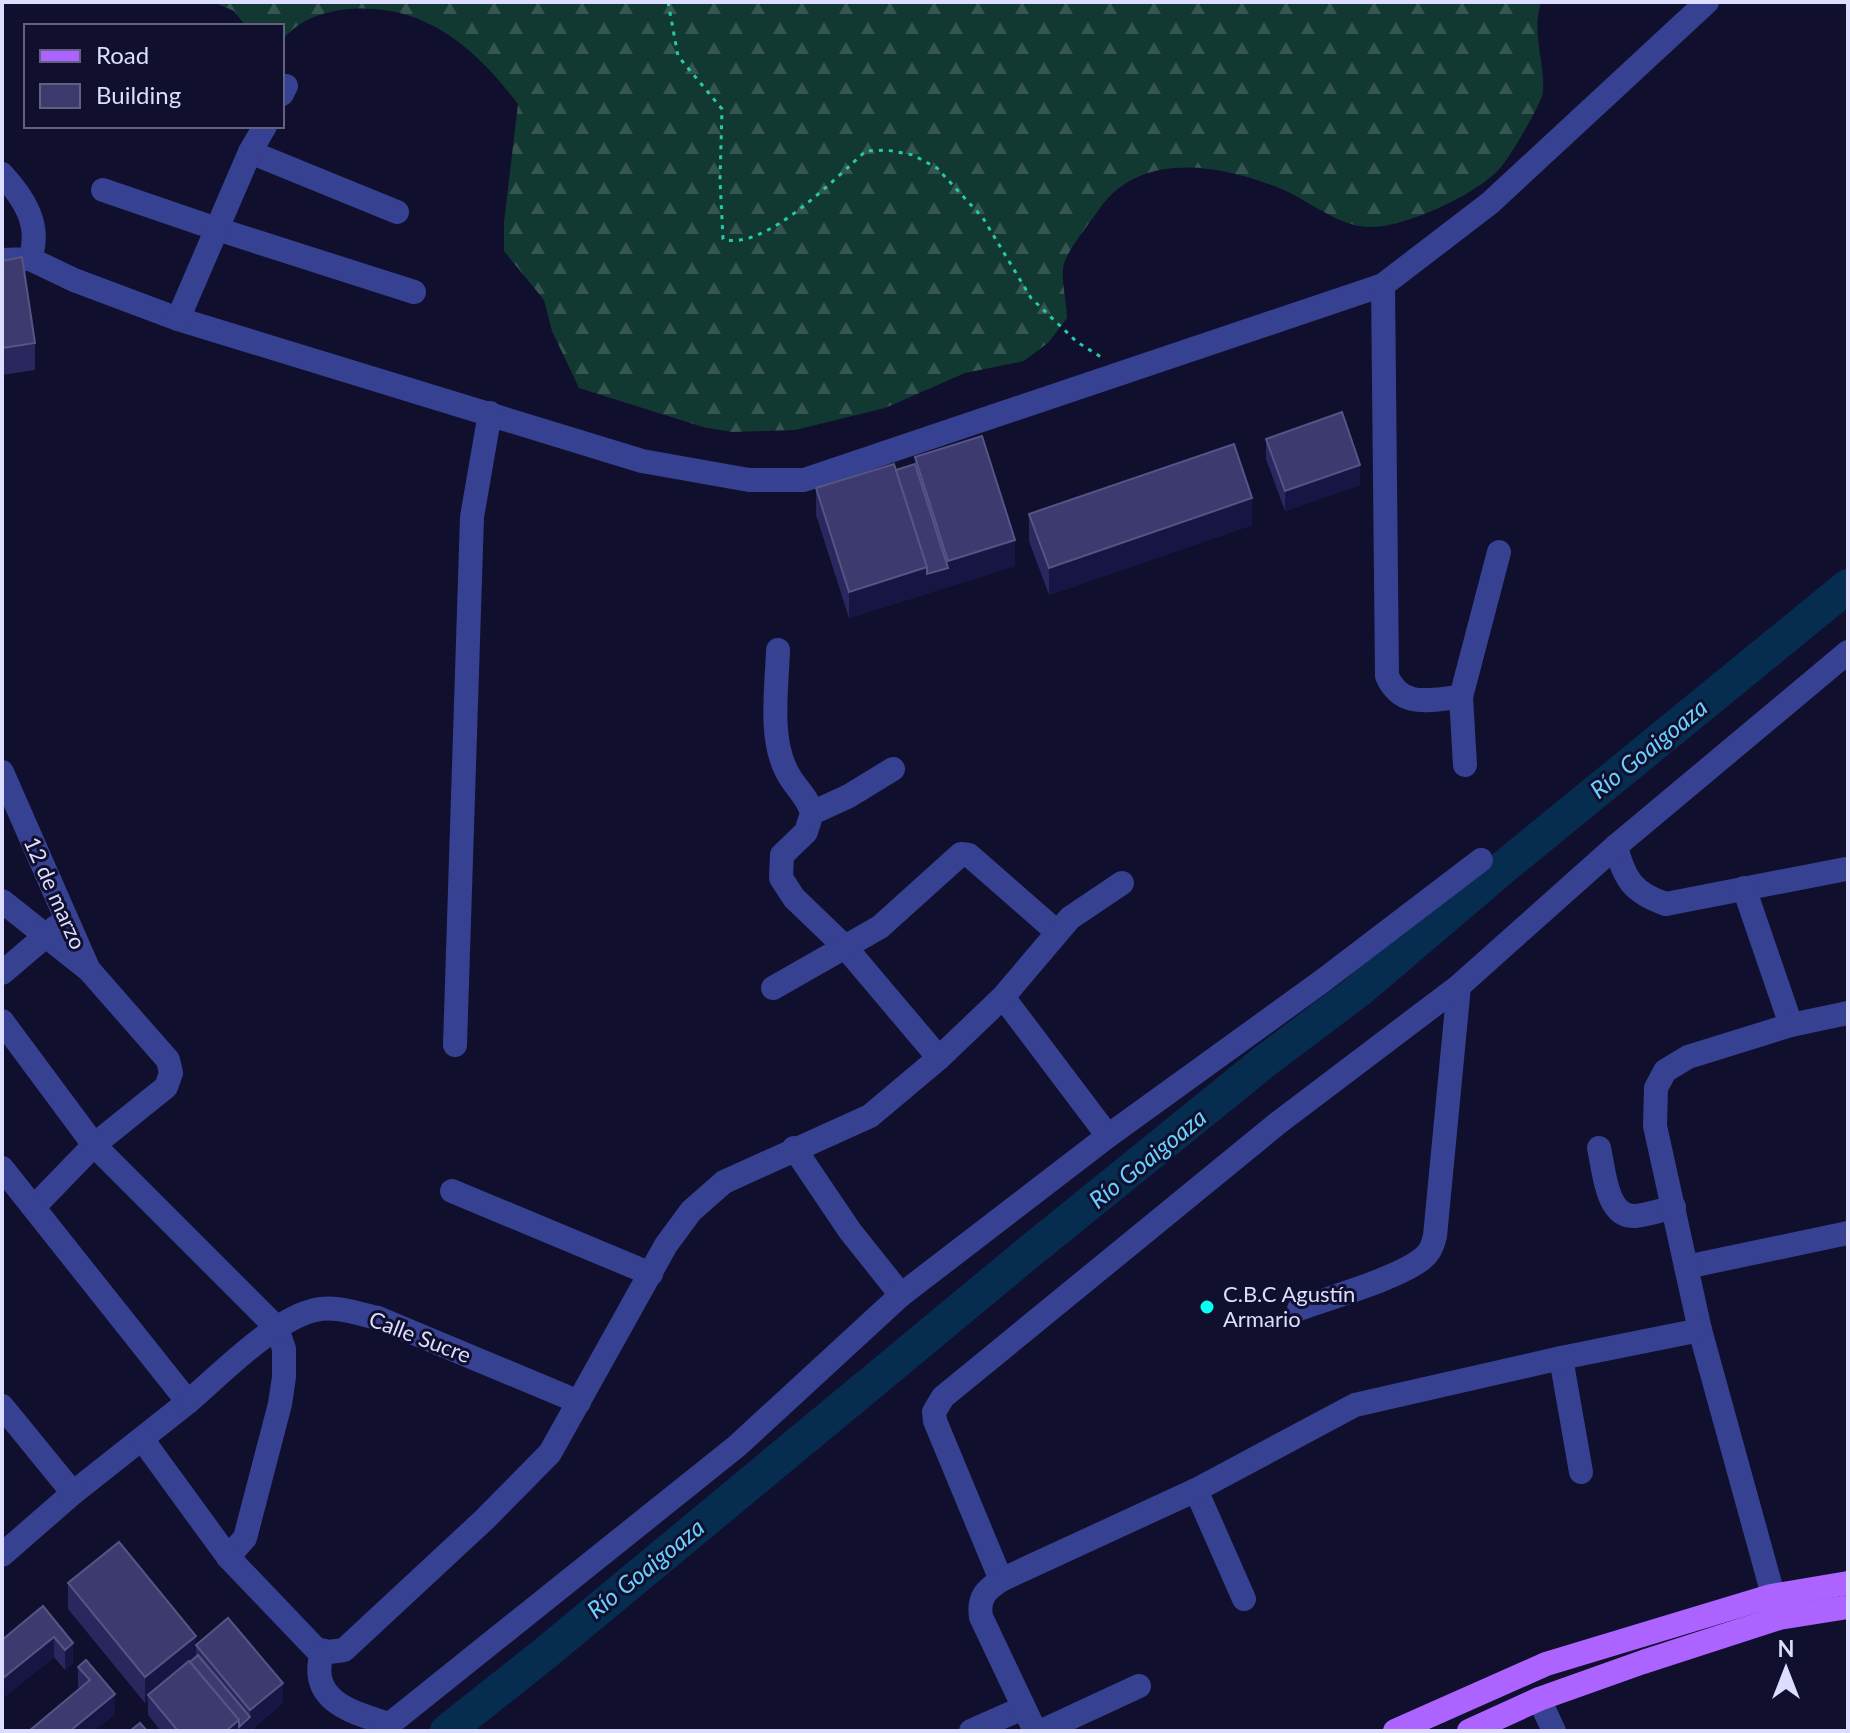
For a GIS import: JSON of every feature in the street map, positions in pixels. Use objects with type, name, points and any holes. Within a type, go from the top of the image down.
[{"type":"main road","points":[[1469,1731],[1539,1699],[1775,1607],[1848,1583]]},
{"type":"main road","points":[[1395,1731],[1546,1664],[1775,1607],[1848,1607]]},
{"type":"street","points":[[2,260],[30,259],[74,280],[178,319],[642,461],[749,480],[804,480],[1383,285],[1490,203],[1707,2]]},
{"type":"street","points":[[178,319],[250,152],[264,128]]},
{"type":"street","points":[[250,152],[397,212]]},
{"type":"street","points":[[2,174],[21,195],[31,216],[34,238],[30,259]]},
{"type":"street","points":[[103,190],[414,292]]},
{"type":"street","points":[[1383,285],[1387,676],[1393,688],[1410,700],[1461,697]]},
{"type":"street","points":[[455,1045],[472,517],[490,413]]},
{"type":"street","points":[[1465,765],[1461,697],[1499,552]]},
{"type":"street","points":[[778,650],[777,725],[780,753],[786,772],[799,788],[812,813],[806,832],[782,855],[781,878],[794,898],[846,948],[939,1058]]},
{"type":"street","points":[[1001,1580],[935,1421],[934,1412],[943,1397],[1278,1123],[1459,986],[1616,846],[1848,652]]},
{"type":"street","points":[[812,813],[849,796],[893,769]]},
{"type":"street","name":"12 de marzo","points":[[2,772],[89,970]]},
{"type":"street","points":[[1616,846],[1623,872],[1634,887],[1648,898],[1666,904],[1846,869]]},
{"type":"street","points":[[773,988],[880,927],[961,854],[969,855],[1057,932]]},
{"type":"street","points":[[322,1652],[319,1681],[333,1700],[385,1728],[737,1446],[901,1295],[1108,1136],[1321,982],[1481,860]]},
{"type":"street","points":[[142,1439],[228,1557],[316,1649],[322,1652],[344,1650],[485,1519],[550,1453],[666,1245],[691,1211],[724,1182],[870,1116],[939,1058],[1003,997],[1070,918],[1122,883]]},
{"type":"street","points":[[1744,888],[1791,1025]]},
{"type":"street","points":[[2,901],[89,970],[168,1060],[171,1073],[166,1087],[94,1145],[34,1207]]},
{"type":"street","points":[[2,973],[66,917]]},
{"type":"street","points":[[1299,1309],[1399,1271],[1421,1261],[1430,1250],[1435,1236],[1459,986]]},
{"type":"street","points":[[1003,997],[1108,1136]]},
{"type":"street","points":[[1775,1607],[1700,1330],[1655,1126],[1655,1099],[1660,1077],[1673,1064],[1688,1057],[1791,1025],[1848,1013]]},
{"type":"street","points":[[2,1021],[94,1145],[277,1328],[284,1349],[280,1404],[245,1538],[228,1557]]},
{"type":"street","points":[[794,1148],[850,1231],[901,1295]]},
{"type":"street","points":[[1599,1148],[1613,1203],[1619,1211],[1637,1216],[1674,1207]]},
{"type":"street","points":[[2,1168],[188,1402]]},
{"type":"street","points":[[452,1191],[651,1274]]},
{"type":"street","points":[[1686,1267],[1848,1233]]},
{"type":"street","name":"Calle Sucre","points":[[2,1555],[73,1493],[277,1328],[316,1309],[346,1310],[378,1318],[579,1402]]},
{"type":"street","points":[[1035,1731],[981,1617],[979,1605],[982,1597],[1001,1580],[1196,1490],[1355,1405],[1700,1330]]},
{"type":"street","points":[[1561,1358],[1581,1472]]},
{"type":"street","points":[[2,1406],[73,1493]]},
{"type":"street","points":[[1196,1490],[1244,1599]]},
{"type":"street","points":[[1042,1731],[1139,1686]]},
{"type":"street","points":[[1539,1699],[1554,1731]]},
{"type":"street","points":[[971,1731],[1023,1708]]},
{"type":"path","points":[[668,2],[678,56],[722,109],[720,226],[723,239],[742,240],[790,219],[866,151],[887,150],[913,155],[937,168],[983,218],[1031,298],[1077,342],[1124,372]]},
{"type":"green space","points":[[213,2],[1541,2],[1537,24],[1543,92],[1518,141],[1492,176],[1442,206],[1388,225],[1373,227],[1349,223],[1284,190],[1212,169],[1162,170],[1139,176],[1118,189],[1100,208],[1070,251],[1063,269],[1067,318],[1049,342],[1024,361],[965,373],[885,408],[795,430],[732,432],[703,427],[579,388],[552,331],[544,300],[504,251],[504,222],[518,104],[483,63],[463,46],[443,31],[396,12],[341,10],[316,16],[284,38],[284,24],[244,24],[234,11]]},
{"type":"building","points":[[22,257],[35,343],[2,348],[2,261]]},
{"type":"building","points":[[1342,412],[1360,465],[1285,491],[1266,439]]},
{"type":"building","points":[[982,436],[1015,540],[948,561],[915,457]]},
{"type":"building","points":[[1234,444],[1252,498],[1049,568],[1029,514]]},
{"type":"building","points":[[894,464],[927,567],[849,592],[816,488]]},
{"type":"building","points":[[915,464],[948,568],[927,574],[896,470]]},
{"type":"building","points":[[119,1542],[196,1636],[145,1677],[68,1583]]},
{"type":"building","points":[[43,1606],[73,1643],[65,1650],[54,1637],[2,1679],[2,1640]]},
{"type":"building","points":[[228,1618],[283,1683],[250,1710],[196,1645]]},
{"type":"building","points":[[198,1655],[250,1717],[239,1727],[239,1720],[190,1662]]},
{"type":"building","points":[[86,1660],[115,1694],[70,1731],[29,1731],[90,1680],[78,1667]]},
{"type":"building","points":[[189,1661],[239,1720],[226,1731],[178,1731],[148,1695]]},
{"type":"building","points":[[140,1723],[147,1731],[130,1731]]},
{"type":"waterway","name":"Río Goaigoaza","points":[[447,1731],[1023,1257],[1265,1061],[1358,991],[1505,866],[1848,586]]},
{"type":"place","name":"C.B.C Agustín Armario","points":[[1207,1307]]}]
